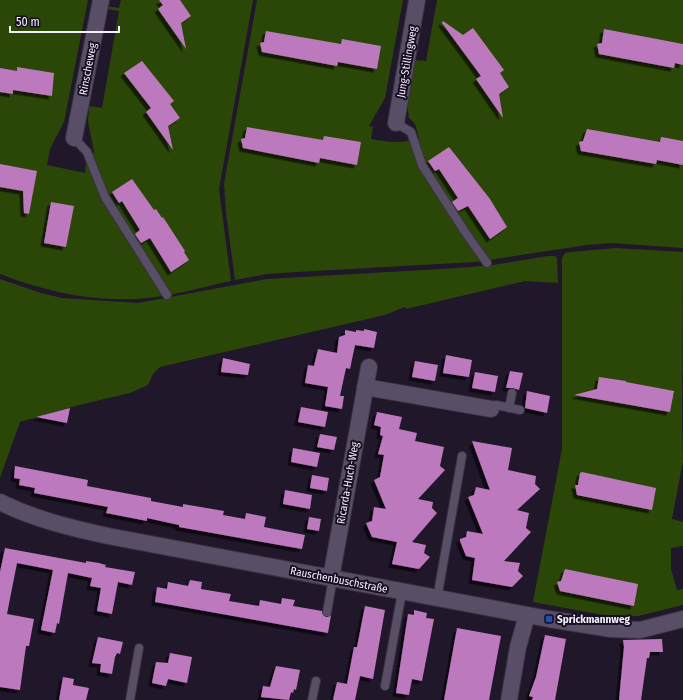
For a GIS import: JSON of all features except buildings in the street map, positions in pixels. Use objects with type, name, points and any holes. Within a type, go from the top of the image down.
[{"type":"street","name":"Rinscheweg","points":[[74,138],[101,0]]},
{"type":"street","name":"Jung-Stillingweg","points":[[396,123],[417,0]]},
{"type":"street","name":"Ricarda-Huch-Weg","points":[[332,578],[369,367]]},
{"type":"street","points":[[365,388],[491,410]]},
{"type":"street","name":"Rauschenbuschstraße","points":[[0,502],[18,511],[68,527],[436,599],[527,615],[592,626],[640,630],[683,619]]},
{"type":"street","points":[[509,700],[518,647],[527,615]]},
{"type":"lane","points":[[396,123],[411,132],[422,165],[487,263]]},
{"type":"lane","points":[[74,138],[87,152],[104,197],[167,295]]},
{"type":"lane","points":[[509,408],[512,393]]},
{"type":"lane","points":[[491,410],[496,405],[520,410]]},
{"type":"lane","points":[[436,599],[462,456]]},
{"type":"lane","points":[[327,612],[332,578]]},
{"type":"lane","points":[[385,686],[402,592]]},
{"type":"lane","points":[[130,700],[139,648]]},
{"type":"lane","points":[[312,700],[316,681]]},
{"type":"green space","points":[[0,0],[88,0],[64,122],[50,149],[47,165],[85,173],[86,162],[94,152],[88,121],[89,106],[102,108],[119,11],[107,9],[107,6],[119,8],[121,0],[253,0],[219,189],[231,281],[158,297],[109,299],[72,295],[53,291],[0,274]]},
{"type":"green space","points":[[257,0],[403,0],[385,98],[369,126],[373,127],[371,139],[395,142],[419,138],[415,124],[409,118],[407,105],[414,60],[426,61],[437,0],[683,0],[683,248],[611,243],[587,245],[475,262],[267,274],[235,280],[226,213],[224,184]]},
{"type":"green space","points":[[616,248],[683,252],[683,461],[672,519],[683,522],[683,546],[671,548],[671,569],[677,590],[683,589],[683,605],[638,616],[614,617],[533,602],[562,449],[562,258],[565,253],[570,252]]},
{"type":"green space","points":[[555,256],[557,258],[558,283],[525,281],[406,309],[405,307],[385,315],[160,367],[153,374],[148,385],[130,393],[79,405],[20,422],[0,478],[0,279],[41,293],[62,298],[138,303],[267,279],[458,268],[493,265]]},
{"type":"place","name":"Sprickmannweg","points":[[549,619]]}]
